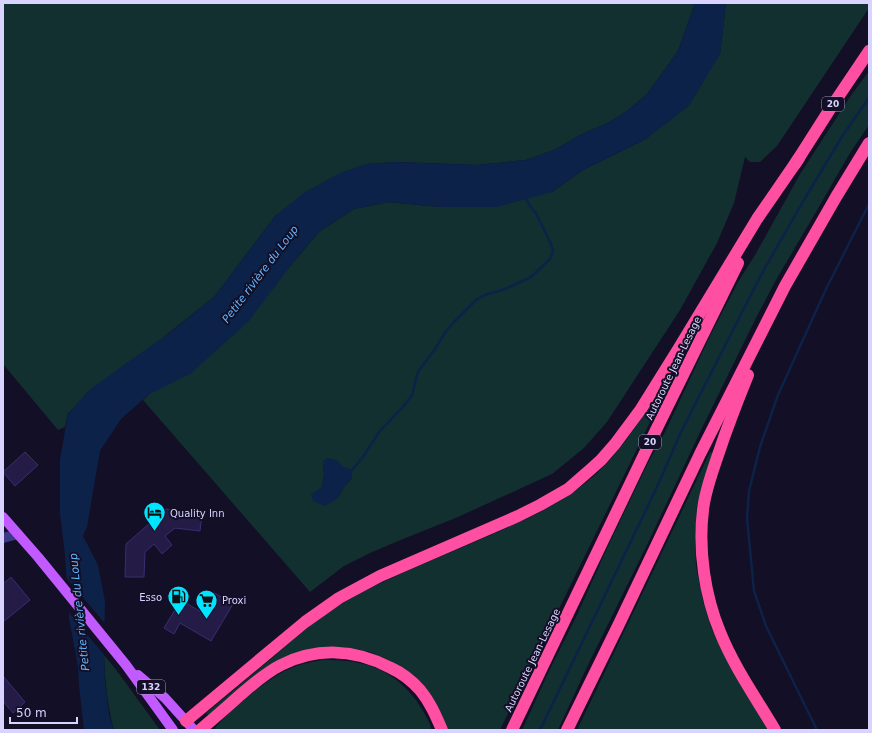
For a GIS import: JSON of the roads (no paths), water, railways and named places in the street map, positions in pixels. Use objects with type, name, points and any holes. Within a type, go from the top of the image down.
[{"type":"highway","name":"Autoroute Jean-Lesage","points":[[512,730],[693,353],[742,256],[799,158],[869,51]]},
{"type":"highway","points":[[567,730],[620,624],[700,454],[785,286],[869,143]]},
{"type":"highway","points":[[190,726],[305,622],[339,598],[380,576],[511,520],[540,505],[568,489],[601,460],[641,409],[757,219],[799,158]]},
{"type":"highway","points":[[775,730],[731,657],[720,633],[706,588],[702,532],[703,510],[707,487],[722,441],[738,397],[785,286]]},
{"type":"highway","points":[[200,730],[269,672],[293,660],[305,656],[334,652],[346,653],[375,660],[399,672],[419,689],[432,708],[442,730]]},
{"type":"main road","name":"132","points":[[3,517],[38,557],[126,665],[174,730]]},
{"type":"main road","name":"132","points":[[126,665],[165,698],[190,726]]},
{"type":"main road","points":[[174,730],[190,726]]},
{"type":"street","points":[[3,538],[18,534]]},
{"type":"water","name":"Petite rivière du Loup","points":[[695,3],[726,3],[720,54],[689,106],[646,139],[583,170],[552,192],[497,207],[439,207],[389,202],[354,209],[319,232],[292,264],[248,322],[190,374],[148,395],[121,419],[100,451],[87,527],[83,536],[98,565],[105,601],[105,681],[109,714],[114,730],[84,730],[78,667],[69,618],[65,555],[60,514],[60,459],[68,414],[88,391],[172,331],[214,297],[275,216],[305,192],[340,173],[366,164],[397,162],[477,165],[526,160],[554,150],[584,133],[608,123],[627,111],[647,94],[678,51]]},
{"type":"water","points":[[327,458],[337,460],[342,466],[352,470],[352,478],[344,487],[337,499],[325,506],[313,501],[311,495],[322,487],[324,474],[323,461]]},
{"type":"waterway","points":[[540,730],[657,487],[681,432],[761,275],[843,135],[869,98]]},
{"type":"waterway","points":[[352,470],[363,457],[379,432],[404,406],[412,395],[418,372],[446,331],[456,320],[476,300],[531,277],[550,259],[553,251],[551,244],[536,213],[525,197]]},
{"type":"waterway","points":[[817,730],[766,626],[754,591],[747,518],[749,491],[760,447],[778,395],[826,289],[869,204]]},
{"type":"place","name":"Quality Inn","points":[[154,532]]},
{"type":"place","name":"Esso","points":[[178,616]]},
{"type":"place","name":"Proxi","points":[[207,620]]}]
